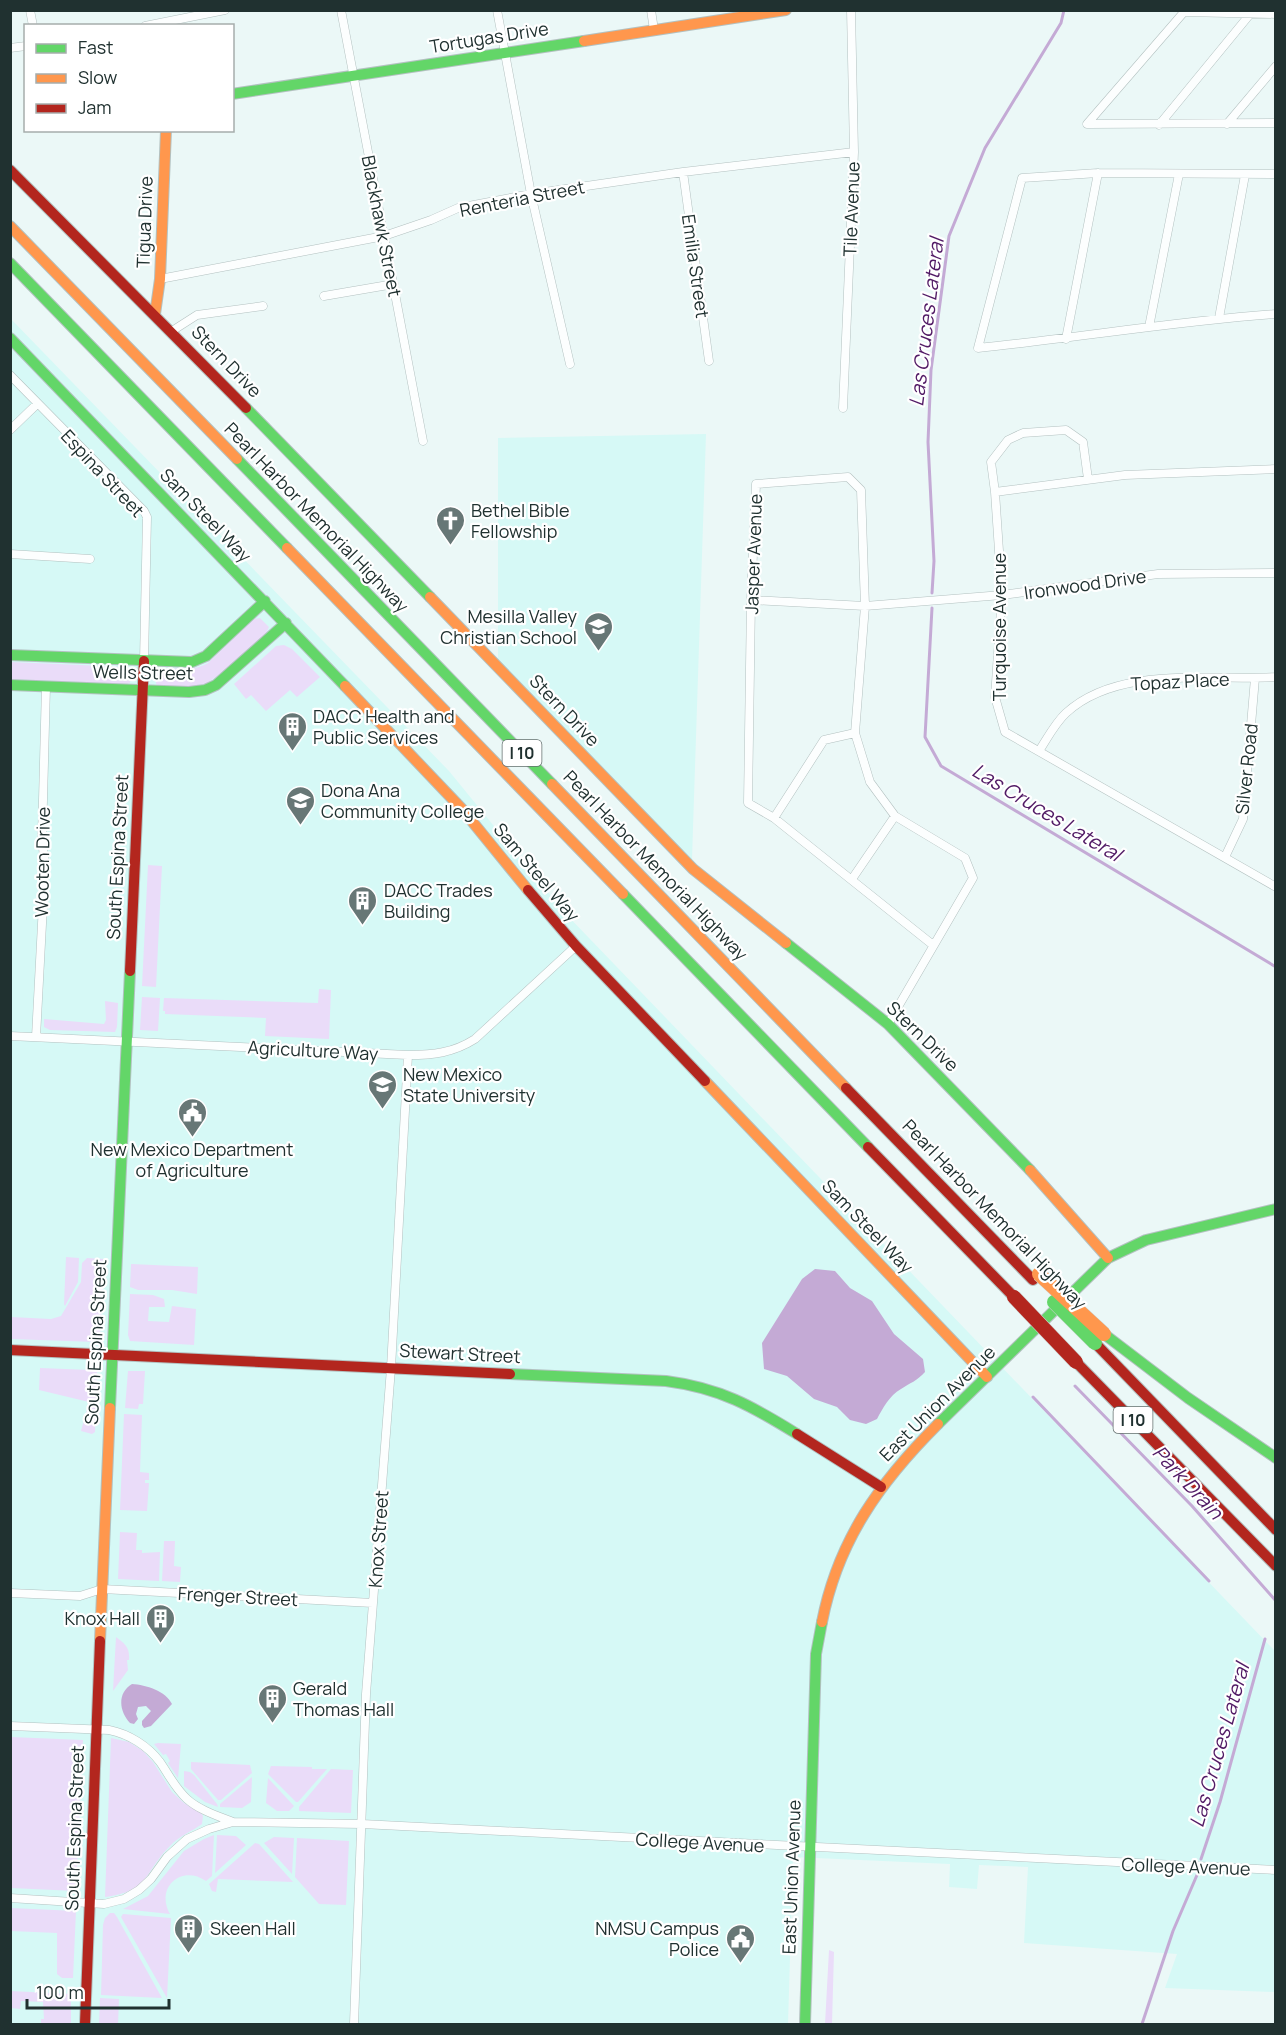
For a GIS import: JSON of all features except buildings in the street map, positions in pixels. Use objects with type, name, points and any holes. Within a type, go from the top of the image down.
[{"type":"main road","name":"Tortugas Drive","points":[[234,94],[786,10]]},
{"type":"main road","name":"Tigua Drive","points":[[155,314],[160,279],[166,132]]},
{"type":"main road","name":"Stern Drive","points":[[10,170],[172,331],[693,869],[888,1024],[1012,1149],[1108,1258]]},
{"type":"main road","name":"Pearl Harbor Memorial Highway","points":[[10,226],[866,1106],[1099,1339],[1275,1530]]},
{"type":"main road","name":"I 10","points":[[10,263],[1275,1566]]},
{"type":"main road","name":"Sam Steel Way","points":[[10,338],[377,717],[462,808],[532,896],[576,946],[987,1377]]},
{"type":"main road","name":"Wells Street","points":[[10,655],[181,663],[199,660],[265,601]]},
{"type":"main road","name":"Wells Street","points":[[10,685],[189,692],[210,688],[221,681],[286,623]]},
{"type":"main road","name":"South Espina Street","points":[[85,2025],[102,1589],[144,661]]},
{"type":"main road","name":"East Union Avenue","points":[[804,2025],[816,1654],[823,1612],[831,1583],[842,1555],[881,1486],[922,1439],[1108,1258],[1146,1240],[1275,1209]]},
{"type":"main road","points":[[1099,1339],[1275,1458]]},
{"type":"main road","name":"Stewart Street","points":[[10,1350],[666,1381],[708,1388],[727,1395],[766,1415],[881,1486]]},
{"type":"main road","points":[[1191,1478],[1275,1578]]},
{"type":"street","points":[[171,10],[170,23],[225,10]]},
{"type":"street","name":"Blackhawk Street","points":[[341,10],[423,441]]},
{"type":"street","points":[[497,10],[531,194],[570,364]]},
{"type":"street","points":[[651,10],[654,30]]},
{"type":"street","name":"Tile Avenue","points":[[843,408],[854,152],[852,10]]},
{"type":"street","points":[[1275,14],[1184,12],[1087,124],[1275,123]]},
{"type":"street","points":[[1159,125],[1251,13]]},
{"type":"street","points":[[1227,124],[1275,66]]},
{"type":"street","name":"Renteria Street","points":[[160,279],[384,236],[458,208],[531,194],[683,172],[854,152]]},
{"type":"street","name":"Emilia Street","points":[[683,172],[709,361]]},
{"type":"street","points":[[1066,339],[1098,173]]},
{"type":"street","points":[[1275,174],[1098,173],[1022,178],[978,348],[1066,339],[1219,318],[1275,314]]},
{"type":"street","points":[[1149,327],[1179,174]]},
{"type":"street","points":[[1219,318],[1245,175]]},
{"type":"street","points":[[324,296],[394,284]]},
{"type":"street","points":[[172,331],[197,315],[263,306]]},
{"type":"street","name":"Espina Street","points":[[10,375],[144,511],[147,517],[144,661]]},
{"type":"street","points":[[10,430],[38,404]]},
{"type":"street","name":"Turquoise Avenue","points":[[1088,479],[1083,442],[1066,430],[1023,434],[1008,440],[991,462],[1002,595],[995,697],[1005,732],[1225,856],[1275,887]]},
{"type":"street","points":[[995,492],[1088,479],[1154,473],[1275,469]]},
{"type":"street","name":"Jasper Avenue","points":[[888,1024],[973,878],[965,858],[895,816],[870,782],[855,733],[865,606],[861,490],[848,477],[756,484],[751,600],[748,803],[774,818],[933,945]]},
{"type":"street","points":[[10,554],[90,559]]},
{"type":"street","name":"Ironwood Drive","points":[[751,600],[865,606],[1002,595],[1158,574],[1275,573]]},
{"type":"street","name":"Topaz Place","points":[[1039,751],[1065,714],[1092,696],[1119,685],[1177,678],[1275,677]]},
{"type":"street","name":"Silver Road","points":[[1225,856],[1243,819],[1255,678]]},
{"type":"street","name":"Wooten Drive","points":[[36,1037],[45,867],[42,838],[46,687]]},
{"type":"street","points":[[774,818],[824,740],[855,733]]},
{"type":"street","points":[[852,879],[895,816]]},
{"type":"street","name":"Agriculture Way","points":[[10,1036],[408,1055],[445,1053],[467,1044],[576,946]]},
{"type":"street","name":"Knox Street","points":[[354,2025],[366,1694],[391,1368],[408,1055]]},
{"type":"street","name":"Frenger Street","points":[[10,1593],[80,1596],[102,1589],[374,1603]]},
{"type":"street","points":[[10,1726],[114,1731],[132,1738],[151,1751],[172,1784],[189,1801],[233,1822]]},
{"type":"street","points":[[10,1898],[104,1904],[132,1895],[152,1879],[167,1857],[186,1839],[208,1829],[233,1822]]},
{"type":"street","name":"College Avenue","points":[[233,1822],[362,1824],[1275,1870]]},
{"type":"shaded area","name":"New Mexico State University","points":[[10,318],[449,771],[564,912],[1275,1651],[1275,1992],[1165,1988],[1177,1954],[1024,1943],[1028,1867],[979,1865],[977,1889],[949,1887],[950,1864],[793,1857],[788,2024],[11,2024]]},
{"type":"shaded area","name":"Mesilla Valley Christian School","points":[[706,434],[692,860],[498,659],[498,438]]},
{"type":"shaded area","points":[[260,618],[269,627],[266,633],[223,672],[207,683],[189,687],[156,684],[157,670],[187,669],[208,663],[254,619]]},
{"type":"shaded area","points":[[284,645],[292,649],[320,677],[297,697],[290,690],[266,711],[251,695],[246,699],[234,684],[276,646]]},
{"type":"shaded area","points":[[11,662],[127,667],[131,670],[130,683],[11,679]]},
{"type":"shaded area","points":[[148,865],[162,866],[156,987],[142,986]]},
{"type":"shaded area","points":[[319,989],[331,990],[329,1039],[265,1036],[266,1018],[165,1014],[163,1011],[164,998],[318,1003]]},
{"type":"shaded area","points":[[142,997],[160,998],[158,1031],[140,1030]]},
{"type":"shaded area","points":[[105,1001],[118,1003],[115,1032],[50,1030],[44,1027],[44,1019],[104,1024],[106,1020]]},
{"type":"shaded area","points":[[66,1257],[79,1258],[78,1282],[65,1306],[64,1304]]},
{"type":"shaded area","points":[[87,1258],[104,1259],[100,1339],[96,1342],[11,1339],[11,1317],[51,1319],[61,1316],[81,1282],[82,1263]]},
{"type":"shaded area","points":[[131,1264],[198,1267],[197,1294],[172,1290],[138,1290],[130,1287]]},
{"type":"shaded area","points":[[815,1269],[835,1271],[850,1288],[872,1301],[894,1334],[923,1359],[925,1372],[893,1395],[877,1419],[866,1424],[850,1420],[837,1407],[814,1399],[787,1376],[764,1369],[762,1343],[802,1279]]},
{"type":"shaded area","points":[[130,1294],[153,1295],[164,1299],[165,1307],[149,1307],[148,1321],[169,1322],[172,1306],[196,1309],[194,1345],[130,1341],[128,1335]]},
{"type":"shaded area","points":[[40,1368],[97,1372],[95,1432],[92,1434],[81,1431],[89,1402],[39,1390]]},
{"type":"shaded area","points":[[128,1371],[145,1371],[143,1404],[139,1404],[138,1409],[125,1408]]},
{"type":"shaded area","points":[[124,1414],[142,1415],[140,1472],[149,1473],[149,1480],[145,1480],[145,1483],[149,1483],[147,1511],[120,1510]]},
{"type":"shaded area","points":[[120,1532],[137,1533],[136,1550],[142,1550],[142,1553],[160,1552],[159,1581],[118,1579]]},
{"type":"shaded area","points":[[164,1541],[175,1541],[174,1566],[181,1567],[180,1582],[162,1581]]},
{"type":"shaded area","points":[[116,1637],[126,1646],[129,1660],[127,1660],[128,1670],[113,1691]]},
{"type":"shaded area","points":[[132,1684],[155,1690],[169,1699],[172,1704],[151,1726],[144,1728],[142,1725],[142,1721],[151,1711],[146,1706],[138,1707],[136,1714],[138,1719],[134,1724],[126,1718],[121,1702],[124,1692]]},
{"type":"shaded area","points":[[11,1737],[83,1740],[76,1891],[11,1888]]},
{"type":"shaded area","points":[[111,1738],[129,1742],[143,1751],[153,1762],[172,1792],[203,1816],[202,1824],[174,1843],[139,1885],[120,1894],[105,1897]]},
{"type":"shaded area","points":[[154,1744],[181,1744],[178,1778],[168,1763],[170,1761],[166,1754],[163,1755]]},
{"type":"shaded area","points":[[191,1762],[250,1765],[252,1773],[221,1800],[218,1800],[191,1769]]},
{"type":"shaded area","points":[[271,1766],[327,1769],[296,1802],[268,1774]]},
{"type":"shaded area","points":[[331,1769],[353,1770],[351,1813],[299,1811],[299,1807]]},
{"type":"shaded area","points":[[184,1771],[194,1775],[218,1807],[205,1802],[184,1786]]},
{"type":"shaded area","points":[[252,1777],[251,1802],[242,1808],[220,1807],[220,1804]]},
{"type":"shaded area","points":[[268,1778],[294,1806],[289,1811],[277,1811],[266,1803]]},
{"type":"shaded area","points":[[214,1835],[212,1876],[206,1881],[197,1876],[188,1875],[173,1881],[166,1895],[166,1904],[170,1914],[123,1909],[148,1896],[184,1851]]},
{"type":"shaded area","points":[[217,1835],[236,1836],[246,1845],[215,1873]]},
{"type":"shaded area","points":[[274,1837],[294,1838],[292,1874],[264,1843]]},
{"type":"shaded area","points":[[297,1838],[349,1841],[346,1905],[319,1904],[295,1877]]},
{"type":"shaded area","points":[[255,1843],[259,1844],[293,1882],[218,1879],[216,1892],[212,1891],[209,1884]]},
{"type":"shaded area","points":[[11,1908],[76,1911],[73,1978],[62,1978],[57,1974],[57,1933],[11,1931]]},
{"type":"shaded area","points":[[110,1913],[114,1913],[117,1917],[162,1998],[101,1995],[103,1925]]},
{"type":"shaded area","points":[[123,1914],[171,1918],[167,1998],[121,1917]]},
{"type":"shaded area","points":[[829,1950],[834,1952],[832,2024],[825,2024]]},
{"type":"shaded area","points":[[10,1991],[71,1994],[71,2024],[41,2024],[41,2019],[44,2019],[43,2002],[21,2001],[20,2009],[11,2008]]},
{"type":"shaded area","points":[[100,1998],[119,1999],[118,2024],[99,2024]]},
{"type":"waterway","name":"Las Cruces Lateral","points":[[932,593],[934,561],[928,442],[931,370],[949,236],[985,148],[1061,23],[1064,10]]},
{"type":"waterway","name":"Las Cruces Lateral","points":[[932,608],[925,737],[941,766],[1276,967]]},
{"type":"waterway","name":"Park Drain","points":[[1075,1386],[1192,1506],[1276,1601]]},
{"type":"waterway","points":[[1033,1397],[1209,1581]]},
{"type":"waterway","name":"Las Cruces Lateral","points":[[1201,1859],[1220,1802],[1265,1639]]},
{"type":"waterway","name":"Las Cruces Lateral","points":[[1142,2024],[1173,1931],[1197,1875]]},
{"type":"traffic: fast","points":[[234,94],[584,41]]},
{"type":"traffic: fast","points":[[10,263],[287,548]]},
{"type":"traffic: fast","points":[[10,338],[345,686]]},
{"type":"traffic: fast","points":[[246,408],[430,597]]},
{"type":"traffic: fast","points":[[237,459],[552,784]]},
{"type":"traffic: fast","points":[[10,655],[192,662],[206,656],[265,601]]},
{"type":"traffic: fast","points":[[10,685],[189,692],[205,690],[216,685],[286,623]]},
{"type":"traffic: fast","points":[[623,894],[868,1147]]},
{"type":"traffic: fast","points":[[786,943],[888,1024],[1030,1170]]},
{"type":"traffic: fast","points":[[110,1408],[130,971]]},
{"type":"traffic: fast","points":[[938,1424],[1108,1258],[1146,1240],[1276,1209]]},
{"type":"traffic: fast","points":[[1054,1302],[1095,1343]]},
{"type":"traffic: fast","points":[[1104,1334],[1188,1398],[1276,1458]]},
{"type":"traffic: fast","points":[[510,1374],[666,1381],[685,1384],[735,1400],[797,1434]]},
{"type":"traffic: fast","points":[[805,2024],[816,1654],[822,1622]]},
{"type":"traffic: slow","points":[[584,41],[786,10]]},
{"type":"traffic: slow","points":[[155,314],[160,279],[166,132]]},
{"type":"traffic: slow","points":[[10,226],[237,459]]},
{"type":"traffic: slow","points":[[287,548],[623,894]]},
{"type":"traffic: slow","points":[[430,597],[693,869],[786,943]]},
{"type":"traffic: slow","points":[[345,686],[462,809],[528,890]]},
{"type":"traffic: slow","points":[[552,784],[846,1088]]},
{"type":"traffic: slow","points":[[705,1081],[987,1377]]},
{"type":"traffic: slow","points":[[1030,1170],[1108,1258]]},
{"type":"traffic: slow","points":[[1039,1274],[1104,1334]]},
{"type":"traffic: slow","points":[[100,1641],[110,1408]]},
{"type":"traffic: slow","points":[[822,1622],[829,1592],[839,1565],[864,1514],[898,1468],[938,1424]]},
{"type":"traffic: jam","points":[[10,170],[246,408]]},
{"type":"traffic: jam","points":[[130,971],[144,661]]},
{"type":"traffic: jam","points":[[528,890],[576,946],[705,1081]]},
{"type":"traffic: jam","points":[[846,1088],[1033,1280]]},
{"type":"traffic: jam","points":[[868,1147],[1014,1297]]},
{"type":"traffic: jam","points":[[1014,1297],[1076,1362]]},
{"type":"traffic: jam","points":[[1095,1343],[1276,1530]]},
{"type":"traffic: jam","points":[[10,1350],[510,1374]]},
{"type":"traffic: jam","points":[[1076,1362],[1276,1566]]},
{"type":"traffic: jam","points":[[797,1434],[881,1487]]},
{"type":"traffic: jam","points":[[85,2024],[100,1641]]},
{"type":"place","name":"Bethel Bible Fellowship","points":[[450,546]]},
{"type":"place","name":"Mesilla Valley Christian School","points":[[598,652]]},
{"type":"place","name":"DACC Health and Public Services","points":[[292,752]]},
{"type":"place","name":"Dona Ana Community College","points":[[300,826]]},
{"type":"place","name":"DACC Trades Building","points":[[363,926]]},
{"type":"place","name":"New Mexico State University","points":[[382,1110]]},
{"type":"place","name":"New Mexico Department of Agriculture","points":[[192,1138]]},
{"type":"place","name":"Knox Hall","points":[[161,1644]]},
{"type":"place","name":"Gerald Thomas Hall","points":[[272,1724]]},
{"type":"place","name":"Skeen Hall","points":[[189,1954]]},
{"type":"place","name":"NMSU Campus Police","points":[[740,1964]]}]
